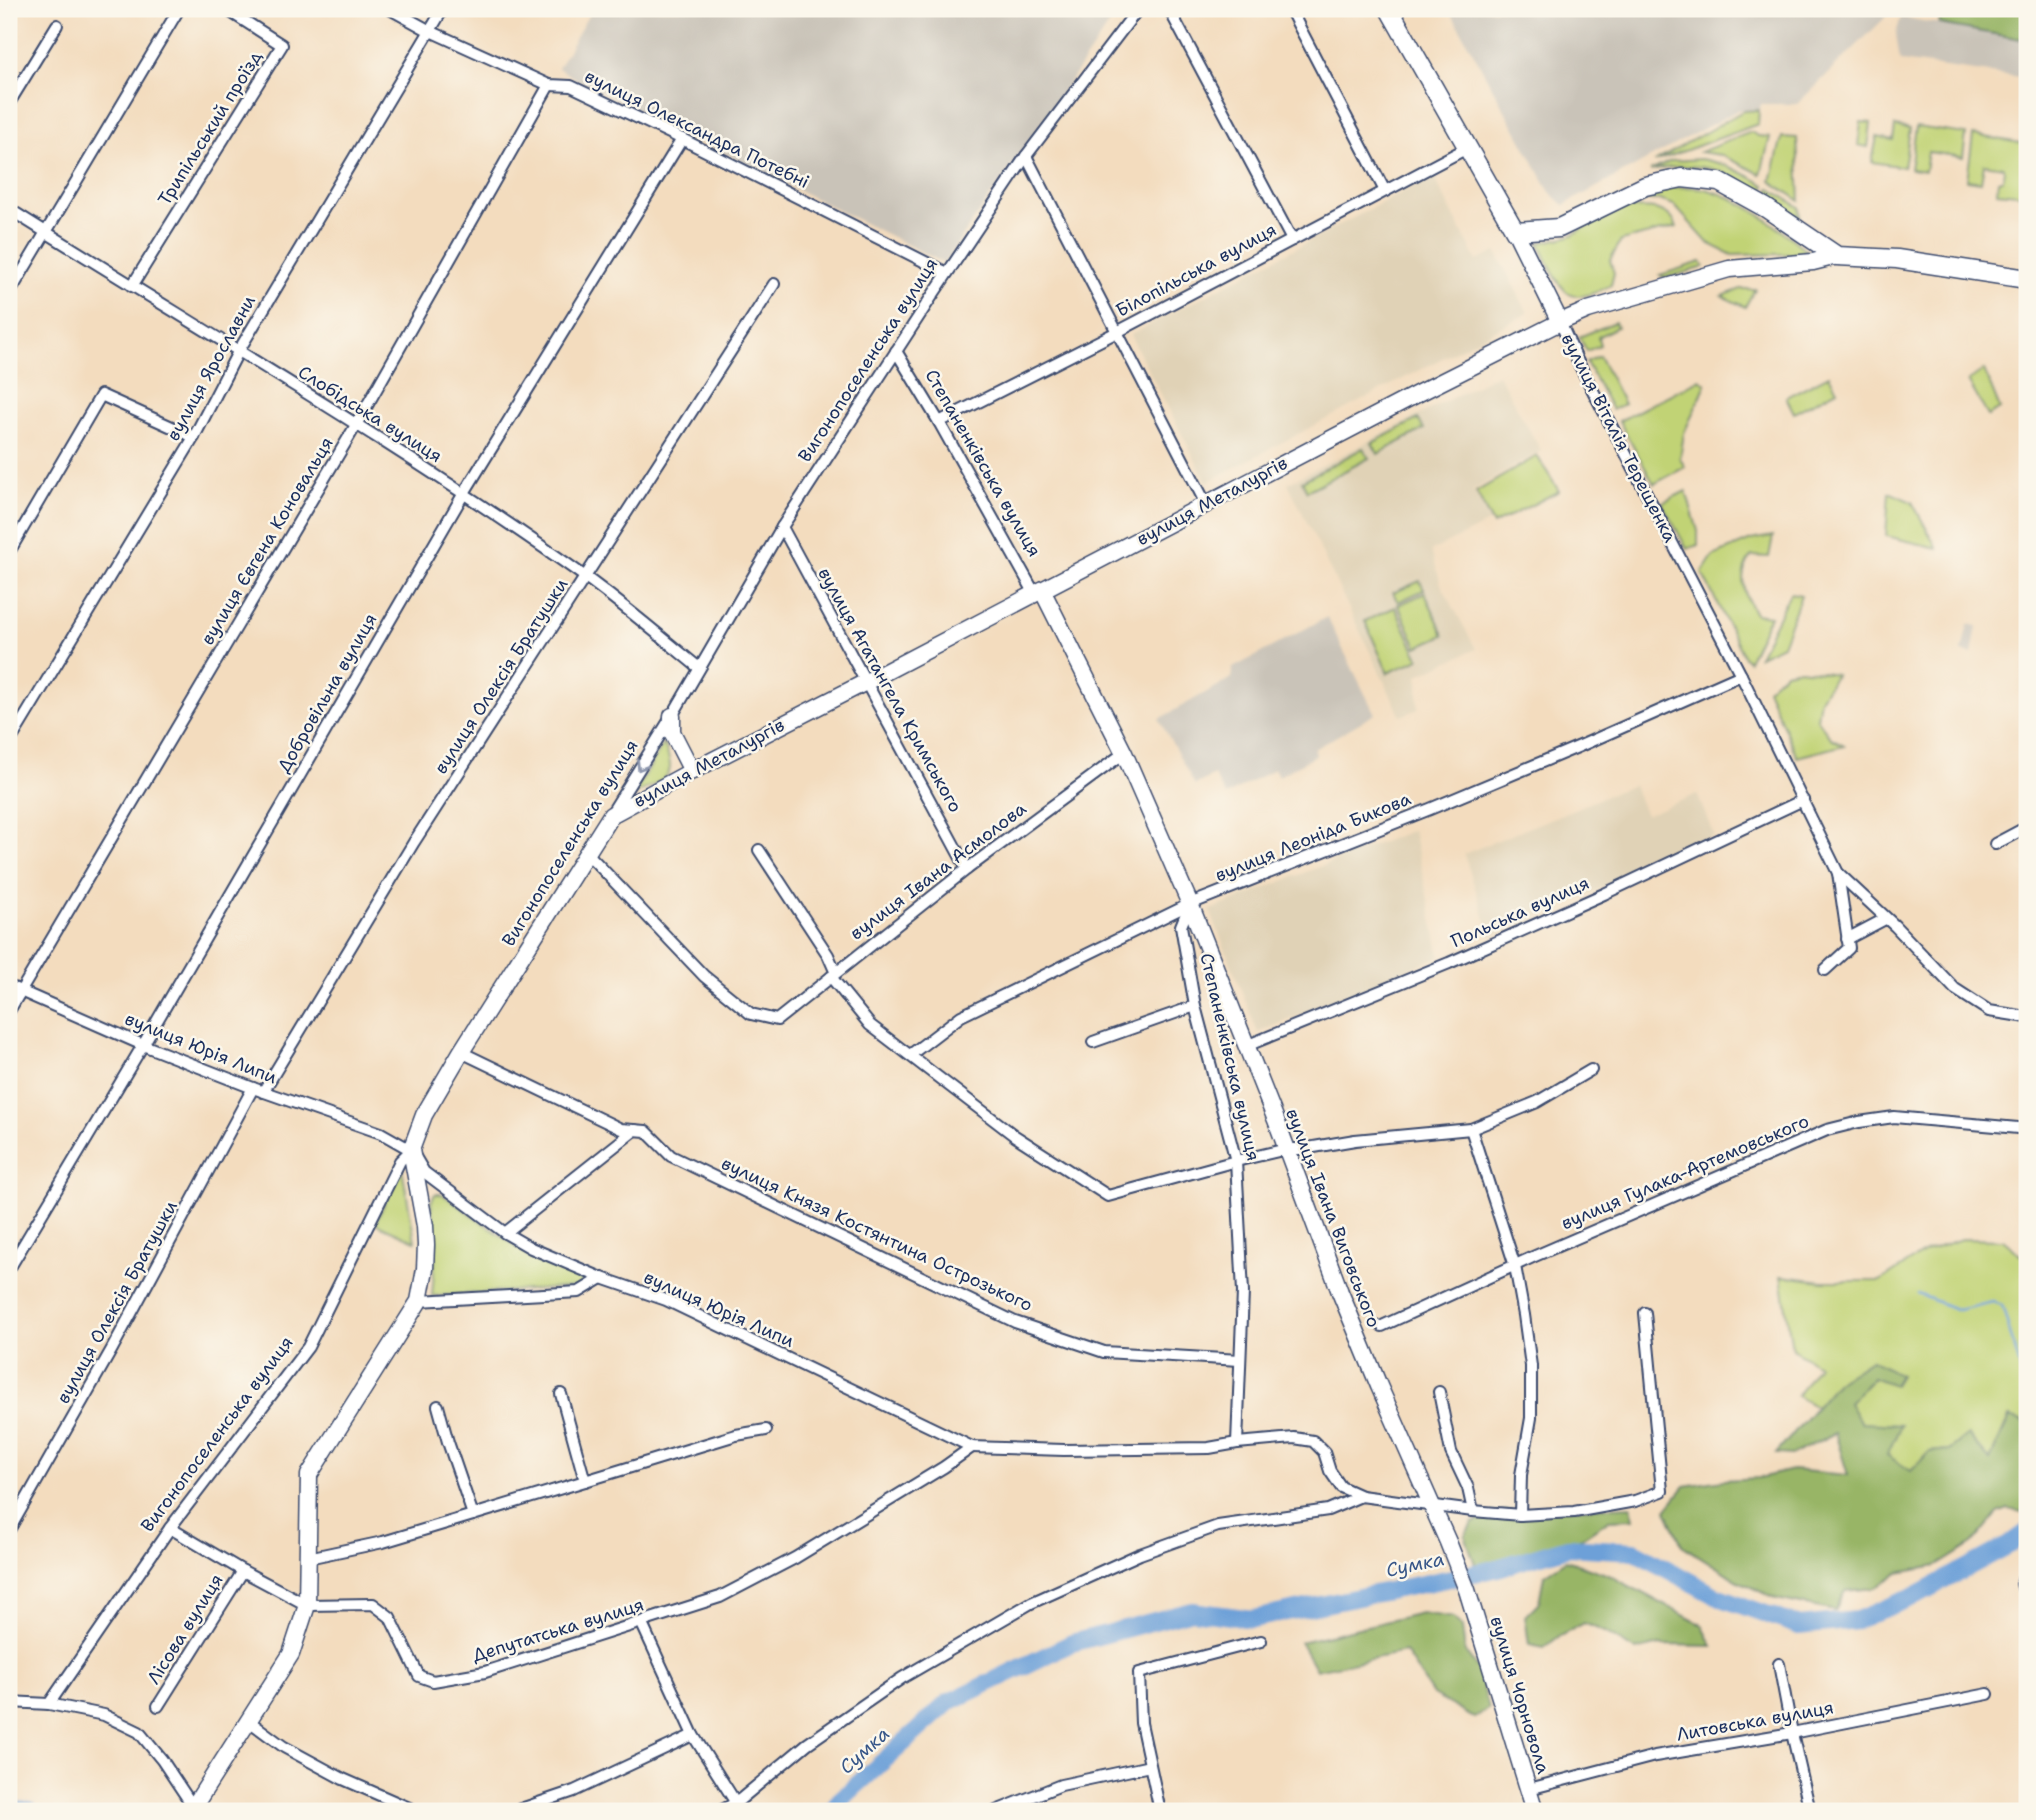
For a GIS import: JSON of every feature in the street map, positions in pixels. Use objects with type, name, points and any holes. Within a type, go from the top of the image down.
[{"type":"main road","name":"вулиця Віталія Терещенка","points":[[1390,9],[1515,231],[1560,322]]},
{"type":"main road","points":[[1515,231],[1559,228],[1645,186],[1682,178],[1719,182],[1766,208],[1837,256]]},
{"type":"main road","name":"вулиця Металургів","points":[[611,815],[1206,504],[1560,322],[1600,306],[1729,269],[1813,262],[1837,256],[1897,259],[2027,279]]},
{"type":"main road","name":"Степаненківська вулиця","points":[[1039,592],[1124,753],[1190,904]]},
{"type":"main road","points":[[672,716],[672,732],[692,771]]},
{"type":"main road","name":"Вигонопоселенська вулиця","points":[[411,1150],[424,1115],[461,1052],[611,815]]},
{"type":"main road","name":"вулиця Івана Виговського","points":[[1190,904],[1287,1149],[1340,1292],[1448,1542]]},
{"type":"main road","points":[[192,1810],[291,1654],[307,1605],[309,1475],[419,1301],[425,1269],[425,1226],[411,1150]]},
{"type":"main road","name":"вулиця Чорновола","points":[[1448,1542],[1468,1590],[1535,1811]]},
{"type":"street","points":[[9,294],[179,9]]},
{"type":"street","name":"Трипільський проїзд","points":[[132,286],[282,45],[226,9]]},
{"type":"street","name":"вулиця Олександра Потебні","points":[[390,9],[430,31],[549,85],[571,86],[947,273]]},
{"type":"street","name":"вулиця Ярославни","points":[[9,743],[194,437],[238,352],[443,9]]},
{"type":"street","name":"Вигонопоселенська вулиця","points":[[611,815],[782,527],[947,273],[1026,156],[1138,9]]},
{"type":"street","points":[[1168,9],[1292,240]]},
{"type":"street","points":[[1290,9],[1385,191]]},
{"type":"street","points":[[9,103],[57,25]]},
{"type":"street","name":"вулиця Євгена Коновальця","points":[[9,1011],[356,425],[549,85]]},
{"type":"street","name":"Добровільна вулиця","points":[[9,1269],[464,493],[682,139]]},
{"type":"street","name":"Білопільська вулиця","points":[[939,422],[1469,147]]},
{"type":"street","points":[[1026,156],[1206,504]]},
{"type":"street","name":"Слобідська вулиця","points":[[9,209],[464,493],[586,578],[699,668]]},
{"type":"street","name":"вулиця Олексія Братушки","points":[[9,1530],[258,1090],[414,842],[774,284]]},
{"type":"street","name":"вулиця Віталія Терещенка","points":[[1560,322],[1578,362],[1741,675],[1838,873],[1847,939]]},
{"type":"street","name":"Степаненківська вулиця","points":[[896,351],[1039,592]]},
{"type":"street","points":[[9,552],[101,395],[194,437]]},
{"type":"street","name":"вулиця Агатангела Кримського","points":[[782,527],[967,869]]},
{"type":"street","name":"вулиця Леоніда Бикова","points":[[910,1055],[961,1016],[1190,904],[1437,806],[1741,675]]},
{"type":"street","name":"вулиця Івана Асмолова","points":[[587,853],[704,976],[751,1014],[777,1020],[967,869],[1124,753]]},
{"type":"street","name":"Польська вулиця","points":[[1246,1046],[1460,958],[1604,894],[1803,800]]},
{"type":"street","points":[[1995,844],[2027,827]]},
{"type":"street","points":[[759,850],[828,956],[833,974],[870,1026],[1015,1136],[1108,1196],[1287,1149],[1471,1129],[1537,1102],[1591,1070]]},
{"type":"street","name":"вулиця Віталія Терещенка","points":[[1838,873],[1955,989],[1989,1011],[2027,1017]]},
{"type":"street","name":"Степаненківська вулиця","points":[[1190,904],[1181,926],[1195,1006],[1236,1161],[1243,1292],[1237,1443]]},
{"type":"street","points":[[1825,970],[1849,948],[1847,939],[1885,919]]},
{"type":"street","name":"вулиця Юрія Липи","points":[[9,986],[142,1045],[258,1090],[381,1133],[411,1150],[424,1172],[505,1233],[531,1248],[602,1278],[666,1300],[972,1447],[1064,1450],[1209,1448],[1294,1438],[1313,1441],[1324,1452],[1330,1471],[1341,1487],[1361,1496]]},
{"type":"street","points":[[1093,1042],[1195,1006]]},
{"type":"street","name":"вулиця Князя Костянтина Острозького","points":[[461,1052],[621,1129],[646,1131],[671,1156],[1015,1322],[1104,1352],[1240,1360]]},
{"type":"street","name":"вулиця Гулака-Артемовського","points":[[1382,1326],[1827,1130],[1894,1117],[2018,1128]]},
{"type":"street","points":[[1471,1129],[1515,1266],[1531,1366],[1531,1418],[1521,1475],[1520,1515]]},
{"type":"street","points":[[505,1233],[635,1130]]},
{"type":"street","name":"Вигонопоселенська вулиця","points":[[49,1704],[170,1528],[308,1347],[400,1161],[411,1150]]},
{"type":"street","points":[[419,1301],[579,1292],[602,1278]]},
{"type":"street","points":[[720,1811],[736,1803],[807,1744],[902,1678],[1031,1604],[1140,1554],[1218,1526],[1328,1510],[1361,1496],[1520,1515],[1574,1512],[1635,1501],[1662,1491],[1645,1313]]},
{"type":"street","points":[[1439,1392],[1451,1452],[1468,1488],[1473,1511]]},
{"type":"street","points":[[561,1394],[585,1482]]},
{"type":"street","points":[[438,1406],[472,1515]]},
{"type":"street","points":[[308,1558],[383,1542],[736,1435],[766,1430]]},
{"type":"street","name":"Депутатська вулиця","points":[[170,1528],[307,1605],[373,1604],[390,1616],[419,1676],[433,1681],[485,1672],[720,1597],[795,1558],[972,1447]]},
{"type":"street","points":[[2027,1565],[2022,1584],[2027,1602]]},
{"type":"street","name":"Лісова вулиця","points":[[158,1706],[243,1571]]},
{"type":"street","points":[[642,1623],[693,1735],[736,1803]]},
{"type":"street","points":[[1160,1811],[1141,1723],[1139,1673],[1261,1641]]},
{"type":"street","points":[[1779,1664],[1811,1811]]},
{"type":"street","name":"Литовська вулиця","points":[[1529,1789],[1656,1756],[1989,1694]]},
{"type":"street","points":[[9,1702],[49,1704],[104,1715],[139,1732],[162,1760],[192,1810]]},
{"type":"street","points":[[249,1721],[284,1748],[319,1767],[416,1811]]},
{"type":"street","points":[[515,1811],[574,1791],[693,1735]]},
{"type":"street","points":[[996,1811],[1061,1785],[1150,1766]]},
{"type":"shaded area","points":[[592,9],[1120,9],[944,263],[558,68]]},
{"type":"shaded area","points":[[1449,9],[1894,9],[1797,104],[1761,104],[1760,109],[1738,110],[1564,205],[1550,192]]},
{"type":"shaded area","points":[[1901,17],[2027,40],[2027,78],[1900,61],[1896,34]]},
{"type":"shaded area","points":[[1433,176],[1477,261],[1496,252],[1528,313],[1207,482],[1130,335]]},
{"type":"shaded area","points":[[1498,374],[1541,451],[1473,490],[1490,522],[1431,551],[1441,584],[1476,649],[1418,675],[1418,709],[1401,716],[1288,483]]},
{"type":"shaded area","points":[[1327,617],[1375,714],[1314,749],[1316,755],[1279,776],[1274,769],[1226,796],[1214,775],[1195,785],[1159,719],[1232,678],[1233,668]]},
{"type":"shaded area","points":[[1968,624],[1977,626],[1972,654],[1962,652]]},
{"type":"shaded area","points":[[1633,785],[1646,815],[1697,794],[1714,835],[1675,854],[1666,852],[1647,860],[1645,869],[1491,937],[1464,854]]},
{"type":"shaded area","points":[[1413,830],[1440,956],[1258,1033],[1210,910]]},
{"type":"green space","points":[[1937,9],[2027,9],[2027,40],[1939,24],[1941,13]]},
{"type":"green space","points":[[1759,110],[1758,124],[1654,162],[1743,111]]},
{"type":"green space","points":[[1861,122],[1871,123],[1868,147],[1858,145]]},
{"type":"green space","points":[[1895,126],[1910,129],[1904,167],[1872,162],[1877,137],[1893,140]]},
{"type":"green space","points":[[1916,127],[1966,134],[1963,157],[1928,152],[1925,171],[1910,169]]},
{"type":"green space","points":[[1751,132],[1770,137],[1761,174],[1721,155],[1700,152]]},
{"type":"green space","points":[[1973,135],[2027,144],[2027,195],[1997,192],[1998,180],[2003,180],[2004,167],[1984,164],[1981,182],[1967,180]]},
{"type":"green space","points":[[1782,137],[1797,138],[1800,201],[1771,181]]},
{"type":"green space","points":[[1701,159],[1734,169],[1765,185],[1763,194],[1734,177],[1709,168],[1683,166],[1650,171],[1671,161]]},
{"type":"green space","points":[[1678,187],[1714,191],[1743,204],[1807,251],[1791,254],[1732,255],[1708,243],[1674,205],[1659,200],[1629,200],[1658,189]]},
{"type":"green space","points":[[1770,188],[1799,207],[1800,217],[1768,197]]},
{"type":"green space","points":[[1616,209],[1660,210],[1673,219],[1677,227],[1621,241],[1610,260],[1614,273],[1611,285],[1584,296],[1568,293],[1556,277],[1539,243],[1570,236]]},
{"type":"green space","points":[[1701,262],[1704,266],[1701,268],[1665,278],[1660,275]]},
{"type":"green space","points":[[1741,289],[1755,289],[1745,307],[1722,296]]},
{"type":"green space","points":[[1615,322],[1617,327],[1599,336],[1600,345],[1587,351],[1579,337]]},
{"type":"green space","points":[[1599,356],[1624,404],[1612,410],[1586,362]]},
{"type":"green space","points":[[1984,370],[2000,409],[1988,416],[1968,381]]},
{"type":"green space","points":[[1829,375],[1837,390],[1794,413],[1786,397]]},
{"type":"green space","points":[[1700,379],[1706,384],[1684,433],[1680,458],[1685,467],[1654,484],[1619,421]]},
{"type":"green space","points":[[1418,419],[1424,429],[1378,454],[1372,443]]},
{"type":"green space","points":[[1363,448],[1369,458],[1307,491],[1302,481]]},
{"type":"green space","points":[[1537,456],[1559,491],[1493,525],[1476,492]]},
{"type":"green space","points":[[1686,491],[1698,531],[1698,545],[1687,549],[1662,503]]},
{"type":"green space","points":[[1889,492],[1912,502],[1937,548],[1886,536]]},
{"type":"green space","points":[[1773,536],[1769,557],[1752,556],[1744,570],[1743,585],[1755,614],[1770,616],[1748,661],[1702,573],[1713,556],[1751,540]]},
{"type":"green space","points":[[1420,581],[1424,590],[1398,602],[1393,593]]},
{"type":"green space","points":[[1425,593],[1444,635],[1417,647],[1398,605]]},
{"type":"green space","points":[[1790,593],[1801,595],[1782,645],[1759,656]]},
{"type":"green space","points":[[1395,607],[1419,659],[1388,673],[1365,621]]},
{"type":"green space","points":[[1800,669],[1836,674],[1820,699],[1817,719],[1831,738],[1844,745],[1797,757],[1767,689],[1785,672]]},
{"type":"green space","points":[[664,743],[669,771],[662,780],[634,794]]},
{"type":"green space","points":[[402,1168],[415,1241],[375,1223]]},
{"type":"green space","points":[[435,1194],[442,1194],[516,1246],[586,1279],[578,1287],[432,1296],[436,1248],[431,1202]]},
{"type":"green space","points":[[1961,1239],[2003,1240],[2027,1260],[2027,1423],[2009,1417],[1990,1460],[1968,1435],[1949,1450],[1929,1452],[1911,1472],[1887,1455],[1848,1403],[1874,1377],[1871,1360],[1838,1382],[1816,1407],[1797,1396],[1818,1365],[1792,1349],[1781,1276],[1823,1281],[1880,1281],[1925,1252]]},
{"type":"green space","points":[[1871,1360],[1900,1375],[1894,1385],[1873,1377],[1849,1403],[1861,1423],[1901,1425],[1887,1455],[1911,1471],[1929,1452],[1949,1450],[1968,1435],[1990,1460],[2010,1417],[2027,1423],[2027,1513],[2008,1509],[1998,1513],[1972,1544],[1937,1566],[1898,1573],[1875,1588],[1845,1591],[1835,1611],[1777,1599],[1737,1580],[1682,1545],[1666,1510],[1685,1486],[1759,1478],[1792,1470],[1848,1475],[1835,1433],[1792,1455],[1776,1454],[1837,1382]]},
{"type":"green space","points":[[1631,1506],[1634,1519],[1609,1520],[1568,1547],[1478,1573],[1465,1535],[1472,1523],[1503,1511]]},
{"type":"green space","points":[[1566,1560],[1609,1575],[1702,1625],[1713,1646],[1660,1645],[1636,1651],[1584,1623],[1544,1648],[1529,1645],[1525,1616],[1539,1602],[1544,1575]]},
{"type":"green space","points":[[1421,1613],[1454,1618],[1462,1627],[1465,1652],[1478,1669],[1489,1708],[1474,1718],[1433,1695],[1405,1652],[1316,1670],[1300,1642]]},
{"type":"waterway","points":[[1918,1294],[1958,1310],[1993,1302],[2002,1305],[2027,1391]]},
{"type":"waterway","name":"Сумка","points":[[833,1811],[839,1801],[949,1702],[1072,1643],[1192,1611],[1253,1619],[1494,1569],[1568,1547],[1634,1551],[1716,1596],[1799,1626],[1857,1620],[1913,1597],[2009,1545],[2027,1532]]},
{"type":"waterway","points":[[9,1810],[29,1811]]}]
